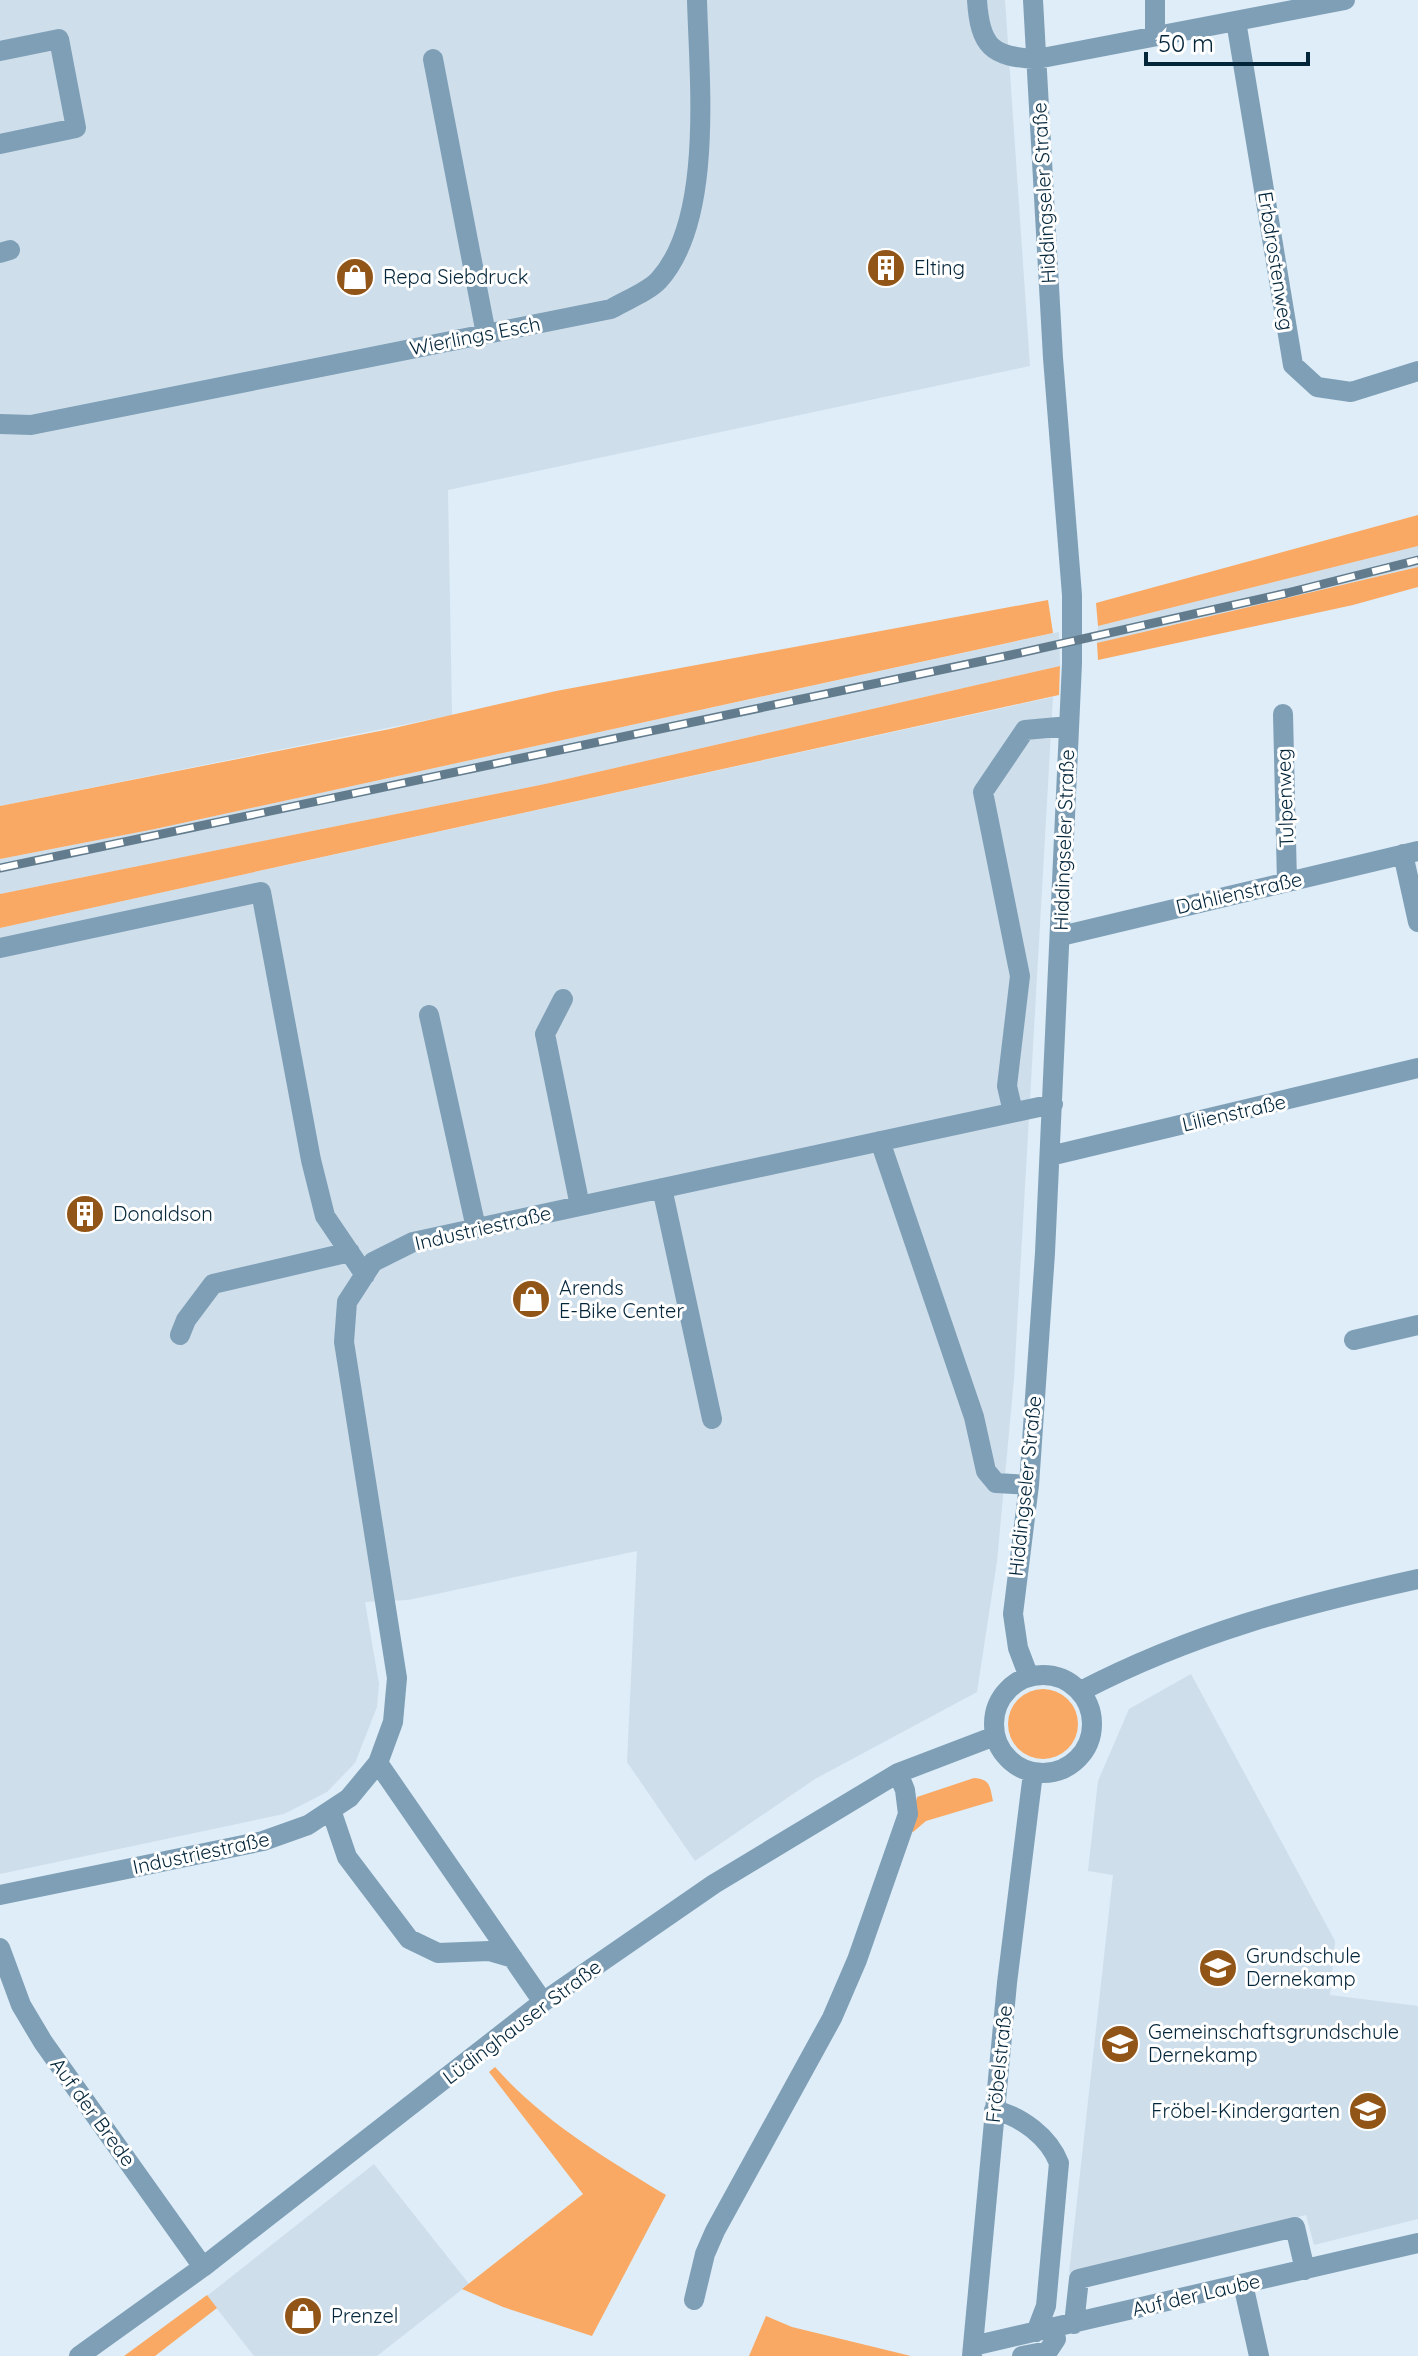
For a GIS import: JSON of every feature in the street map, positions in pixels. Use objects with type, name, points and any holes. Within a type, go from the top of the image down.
[{"type":"street","name":"Wierlings Esch","points":[[0,424],[31,425],[611,309],[658,282],[683,242],[701,145],[697,0]]},
{"type":"street","points":[[977,0],[983,38],[995,52],[1010,58],[1037,59],[1345,0]]},
{"type":"street","name":"Hiddingseler Straße","points":[[1029,1677],[1018,1648],[1013,1614],[1029,1485],[1050,1156],[1072,595],[1053,358],[1033,0]]},
{"type":"street","points":[[1155,0],[1155,36]]},
{"type":"street","name":"Erbdrostenweg","points":[[1236,21],[1293,365],[1317,387],[1351,392],[1418,371]]},
{"type":"street","points":[[0,51],[59,39],[76,128],[0,144]]},
{"type":"street","points":[[433,59],[486,334]]},
{"type":"street","name":"Tulpenweg","points":[[1283,714],[1287,882]]},
{"type":"street","points":[[1013,1112],[1007,1086],[1020,976],[983,792],[1025,730],[1069,726]]},
{"type":"street","points":[[1411,852],[1418,922]]},
{"type":"street","name":"Dahlienstraße","points":[[1061,936],[1411,852]]},
{"type":"street","points":[[0,948],[261,892],[325,1216],[365,1275]]},
{"type":"street","points":[[563,999],[545,1034],[580,1206]]},
{"type":"street","points":[[429,1015],[476,1228]]},
{"type":"street","name":"Lilienstraße","points":[[1050,1156],[1418,1068]]},
{"type":"street","name":"Industriestraße","points":[[0,1895],[263,1841],[308,1825],[349,1798],[378,1763],[393,1722],[397,1678],[344,1342],[347,1302],[373,1262],[413,1242],[1053,1104]]},
{"type":"street","points":[[880,1141],[964,1389],[986,1471],[996,1483],[1029,1485]]},
{"type":"street","points":[[662,1188],[712,1419]]},
{"type":"street","points":[[180,1335],[186,1320],[213,1284],[350,1252]]},
{"type":"street","points":[[1354,1340],[1418,1325]]},
{"type":"street","points":[[1081,1691],[1146,1657],[1223,1628],[1301,1605],[1418,1579]]},
{"type":"street","points":[[1029,1677],[1057,1677],[1081,1691],[1091,1709],[1093,1729],[1086,1749],[1063,1769],[1033,1773],[1016,1766],[1003,1753],[995,1736],[994,1717],[1000,1699],[1013,1685],[1029,1677]]},
{"type":"street","name":"Lüdinghauser Straße","points":[[79,2356],[203,2267],[543,2002],[714,1884],[898,1773],[995,1736]]},
{"type":"street","points":[[378,1763],[543,2002]]},
{"type":"street","points":[[694,2300],[705,2254],[715,2231],[832,2018],[881,1901],[908,1814],[905,1790],[898,1773]]},
{"type":"street","name":"Fröbelstraße","points":[[972,2351],[994,2110],[1033,1773]]},
{"type":"street","points":[[331,1810],[347,1857],[409,1939],[438,1953],[489,1951],[513,1958]]},
{"type":"street","name":"Auf der Brede","points":[[0,1948],[21,2005],[43,2042],[203,2267]]},
{"type":"street","points":[[994,2110],[1011,2114],[1029,2126],[1055,2152],[1059,2163],[1046,2306],[1056,2339],[1048,2351],[1022,2356]]},
{"type":"street","points":[[1055,2328],[1079,2279],[1295,2227],[1305,2270]]},
{"type":"street","name":"Auf der Laube","points":[[972,2351],[1055,2328],[1418,2243]]},
{"type":"street","points":[[1243,2284],[1259,2356]]},
{"type":"shaded area","points":[[0,0],[1005,0],[1030,366],[448,490],[452,715],[0,806]]},
{"type":"shaded area","points":[[1418,515],[1418,546],[1098,626],[1096,603]]},
{"type":"shaded area","points":[[1418,546],[1418,567],[1097,643],[1098,626]]},
{"type":"shaded area","points":[[1418,567],[1418,587],[1353,605],[1098,660],[1097,643]]},
{"type":"shaded area","points":[[1048,600],[1053,633],[155,829],[0,859],[0,806],[390,729],[556,691]]},
{"type":"shaded area","points":[[1059,632],[1060,666],[545,784],[0,894],[0,859],[155,829]]},
{"type":"shaded area","points":[[1060,666],[1059,695],[0,928],[0,894],[545,784]]},
{"type":"shaded area","points":[[1053,697],[1014,1379],[997,1561],[977,1692],[815,1779],[695,1861],[627,1762],[637,1551],[408,1600],[365,1602],[379,1684],[377,1707],[355,1763],[327,1792],[284,1814],[0,1874],[0,928]]},
{"type":"shaded area","name":"Grundschule Dernekamp","points":[[1191,1674],[1335,1941],[1330,1995],[1418,2006],[1418,2219],[1314,2245],[1306,2215],[1069,2273],[1113,1875],[1088,1871],[1098,1781],[1129,1709]]},
{"type":"shaded area","points":[[1043,1689],[1062,1695],[1072,1705],[1078,1724],[1072,1743],[1062,1753],[1043,1759],[1024,1753],[1014,1743],[1008,1724],[1014,1705],[1024,1695]]},
{"type":"shaded area","points":[[974,1778],[988,1784],[993,1801],[926,1821],[913,1832],[910,1830],[917,1797]]},
{"type":"shaded area","points":[[495,2067],[554,2122],[666,2195],[592,2336],[503,2307],[462,2289],[583,2194],[489,2072]]},
{"type":"shaded area","points":[[374,2164],[469,2284],[377,2356],[254,2356],[207,2296]]},
{"type":"shaded area","points":[[207,2295],[217,2308],[155,2356],[124,2356]]},
{"type":"shaded area","points":[[766,2316],[792,2327],[911,2356],[749,2356]]},
{"type":"railway","points":[[0,868],[1011,655],[1418,560]]},
{"type":"place","name":"Elting","points":[[886,268]]},
{"type":"place","name":"Repa Siebdruck","points":[[355,277]]},
{"type":"place","name":"Donaldson","points":[[85,1214]]},
{"type":"place","name":"Arends E-Bike Center","points":[[531,1299]]},
{"type":"place","name":"Grundschule Dernekamp","points":[[1218,1968]]},
{"type":"place","name":"Gemeinschaftsgrundschule Dernekamp","points":[[1120,2044]]},
{"type":"place","name":"Fröbel-Kindergarten","points":[[1368,2111]]},
{"type":"place","name":"Prenzel","points":[[303,2316]]}]
